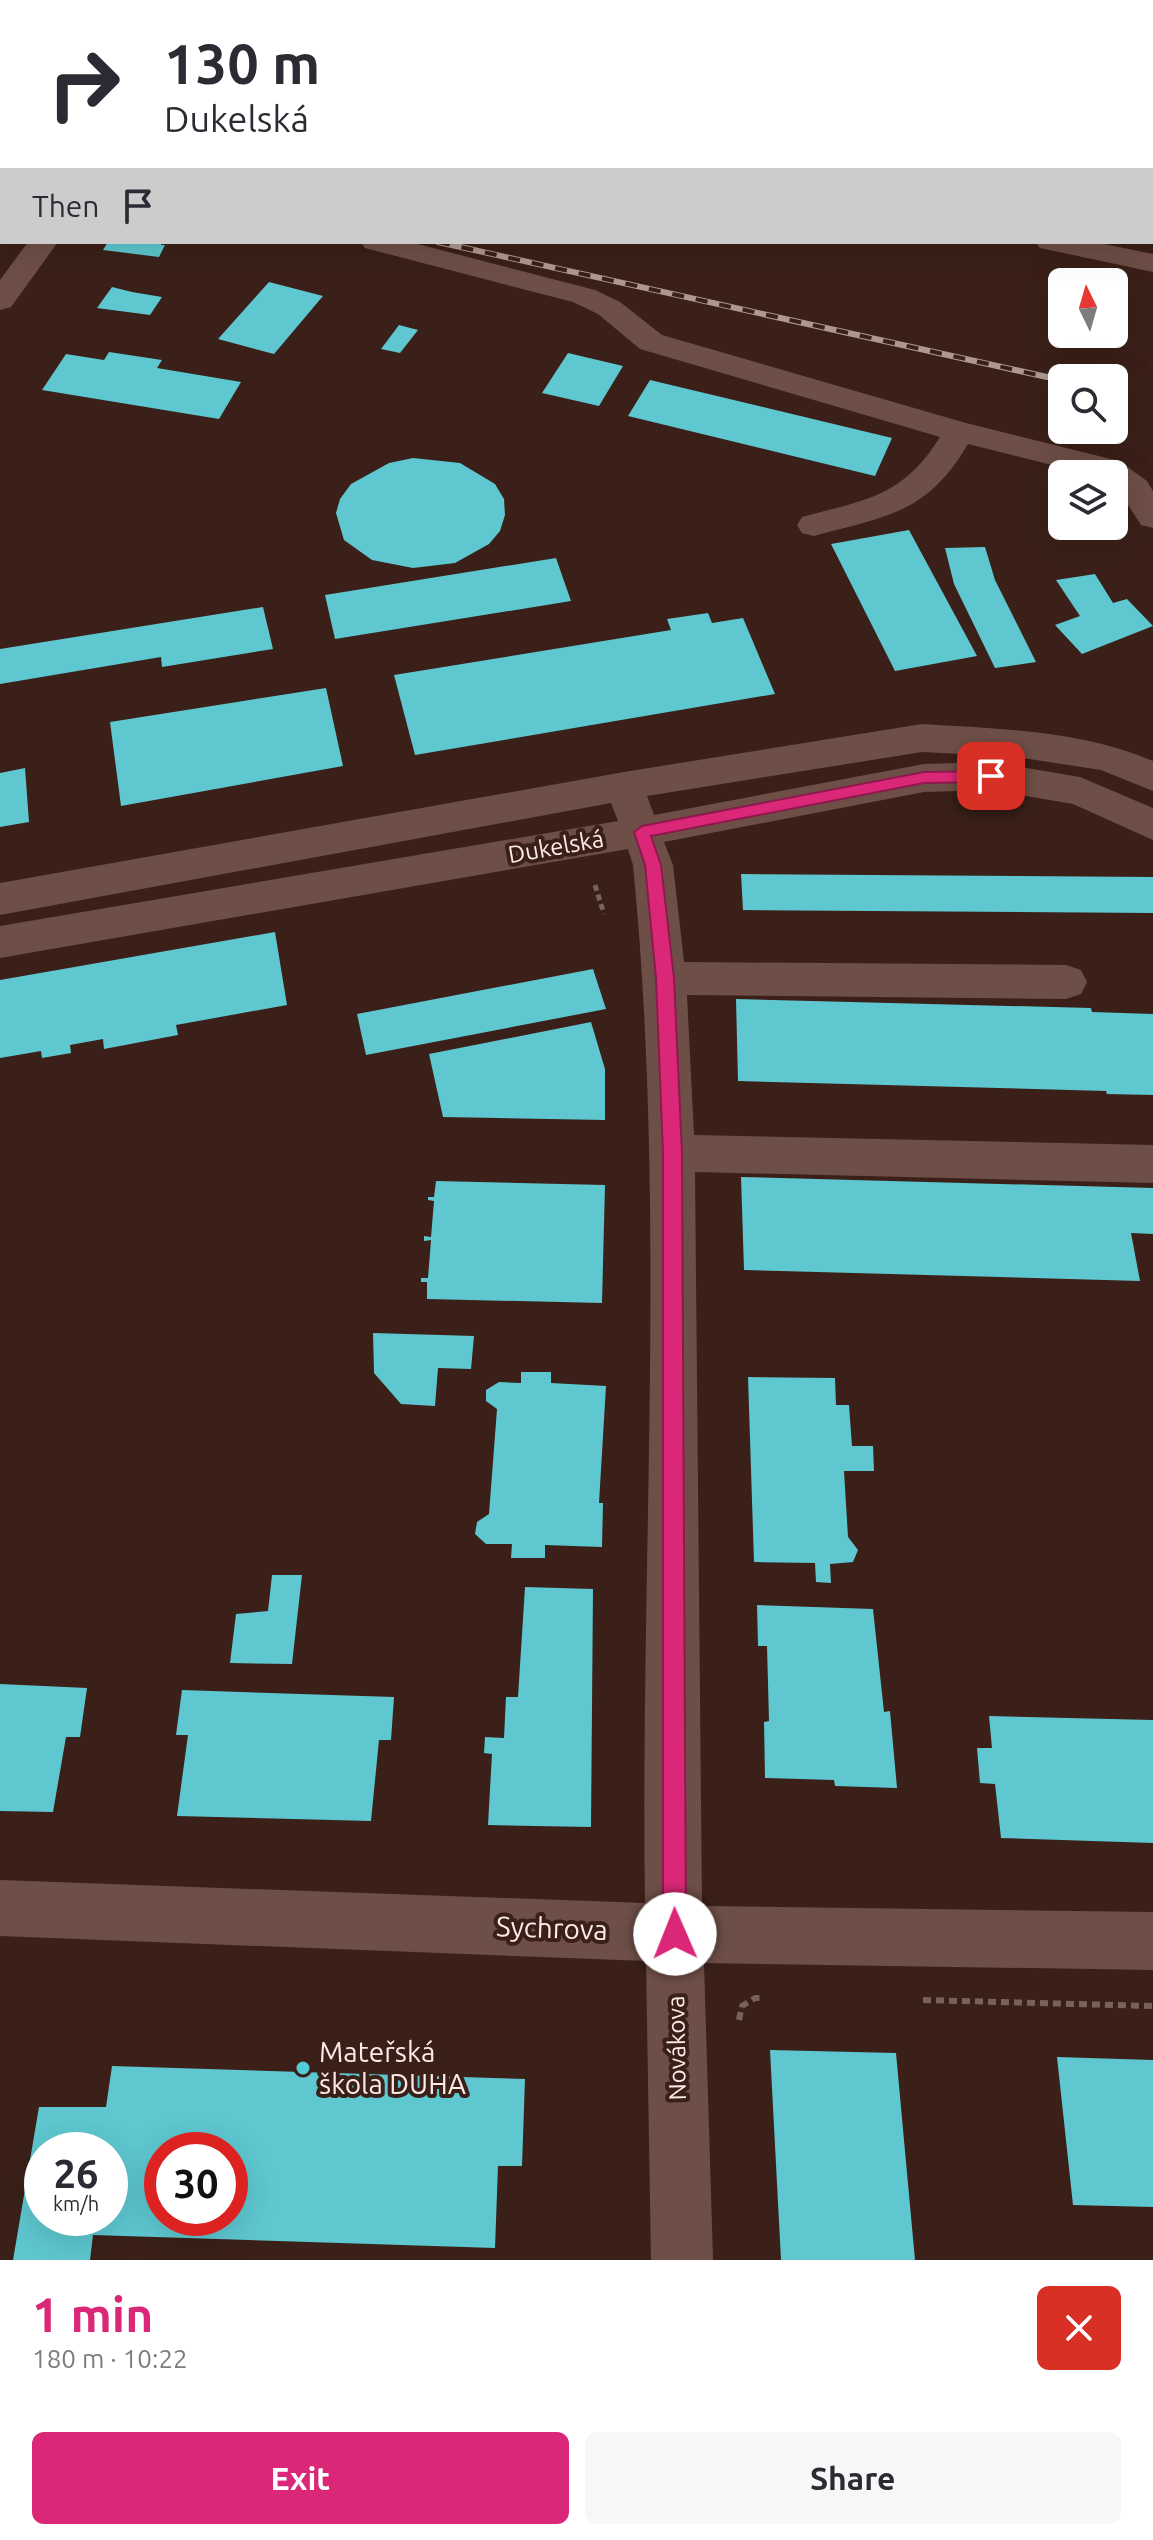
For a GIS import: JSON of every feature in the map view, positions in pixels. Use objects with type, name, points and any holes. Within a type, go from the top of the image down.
[{"type":"street","points":[[0,301],[42,244]]},
{"type":"street","points":[[383,244],[584,296],[609,308],[651,342],[959,432],[1107,468],[1135,489],[1153,517]]},
{"type":"street","points":[[1060,244],[1153,263]]},
{"type":"street","points":[[814,525],[859,512],[915,490],[940,463],[959,432]]},
{"type":"street","name":"Dukelská","points":[[0,899],[624,786],[922,738],[1016,743],[1107,757],[1153,777]]},
{"type":"street","name":"Dukelská","points":[[0,942],[642,832],[924,778],[991,776],[1080,791],[1153,825]]},
{"type":"street","name":"Novákova","points":[[624,786],[653,865],[665,978],[673,1153],[675,1934],[682,2260]]},
{"type":"street","points":[[665,978],[1066,982]]},
{"type":"street","points":[[673,1153],[1153,1164]]},
{"type":"street","name":"Sychrova","points":[[0,1908],[675,1934],[1153,1941]]},
{"type":"path","points":[[906,2000],[1153,2006]]},
{"type":"building","points":[[107,244],[165,245],[159,257],[103,250]]},
{"type":"building","points":[[269,282],[323,296],[274,354],[218,339]]},
{"type":"building","points":[[112,287],[162,297],[150,315],[97,308]]},
{"type":"building","points":[[399,325],[418,330],[400,353],[381,349]]},
{"type":"building","points":[[109,352],[162,360],[157,368],[241,382],[219,419],[42,390],[66,354],[104,360]]},
{"type":"building","points":[[568,353],[623,366],[599,406],[542,393]]},
{"type":"building","points":[[650,380],[892,438],[875,476],[628,416]]},
{"type":"building","points":[[413,458],[460,463],[495,484],[504,499],[505,515],[500,531],[489,544],[455,563],[413,568],[372,560],[344,540],[336,513],[340,499],[351,484],[389,463]]},
{"type":"building","points":[[909,530],[977,656],[895,671],[831,544]]},
{"type":"building","points":[[985,547],[995,580],[1036,662],[995,668],[954,584],[945,548]]},
{"type":"building","points":[[556,558],[571,601],[335,639],[325,595]]},
{"type":"building","points":[[1095,574],[1113,603],[1127,599],[1153,626],[1082,654],[1055,625],[1080,616],[1056,580]]},
{"type":"building","points":[[263,607],[273,649],[162,667],[161,657],[0,684],[0,649]]},
{"type":"building","points":[[708,613],[712,623],[743,618],[775,694],[415,755],[394,675],[671,630],[667,619]]},
{"type":"building","points":[[326,688],[343,766],[121,806],[110,722]]},
{"type":"building","points":[[25,768],[29,822],[0,827],[0,773]]},
{"type":"building","points":[[741,874],[1153,877],[1153,913],[743,910]]},
{"type":"building","points":[[275,932],[287,1005],[176,1025],[178,1035],[104,1049],[103,1039],[70,1045],[71,1053],[42,1058],[41,1051],[0,1058],[0,980]]},
{"type":"building","points":[[593,969],[606,1009],[366,1055],[357,1014]]},
{"type":"building","points":[[736,999],[1091,1008],[1092,1012],[1153,1014],[1153,1095],[1107,1094],[1106,1091],[738,1081]]},
{"type":"building","points":[[591,1022],[605,1069],[605,1120],[443,1117],[429,1054]]},
{"type":"building","points":[[741,1177],[1153,1188],[1153,1234],[1131,1233],[1140,1281],[744,1270]]},
{"type":"building","points":[[436,1181],[605,1185],[602,1303],[427,1299],[427,1282],[421,1282],[421,1278],[428,1278],[431,1240],[424,1241],[424,1236],[431,1237],[434,1201],[428,1200],[428,1197],[434,1197]]},
{"type":"building","points":[[373,1333],[474,1336],[471,1369],[438,1368],[435,1406],[401,1404],[374,1373]]},
{"type":"building","points":[[521,1372],[551,1372],[551,1383],[606,1386],[599,1503],[603,1503],[602,1547],[545,1545],[545,1558],[511,1558],[512,1544],[486,1544],[475,1534],[477,1522],[489,1514],[497,1409],[486,1401],[486,1390],[499,1382],[521,1383]]},
{"type":"building","points":[[748,1377],[835,1378],[836,1405],[849,1405],[852,1446],[873,1446],[874,1471],[844,1471],[848,1537],[858,1550],[853,1562],[830,1564],[831,1583],[816,1582],[815,1563],[754,1562]]},
{"type":"building","points":[[272,1575],[302,1575],[292,1664],[230,1663],[236,1614],[268,1611]]},
{"type":"building","points":[[525,1587],[593,1589],[591,1827],[488,1825],[492,1754],[484,1753],[485,1737],[504,1738],[506,1697],[518,1697]]},
{"type":"building","points":[[757,1605],[873,1609],[884,1712],[890,1711],[897,1788],[835,1786],[834,1780],[765,1778],[764,1722],[769,1721],[767,1646],[758,1646]]},
{"type":"building","points":[[0,1684],[87,1688],[80,1737],[66,1737],[53,1812],[0,1811]]},
{"type":"building","points":[[182,1690],[394,1697],[391,1740],[379,1740],[371,1821],[177,1816],[188,1735],[176,1735]]},
{"type":"building","points":[[989,1716],[1153,1720],[1153,1843],[1001,1838],[995,1784],[980,1783],[977,1748],[992,1748]]},
{"type":"building","points":[[770,2050],[896,2053],[915,2260],[781,2260]]},
{"type":"building","points":[[1057,2057],[1153,2060],[1153,2207],[1073,2205]]},
{"type":"building","points":[[112,2066],[525,2079],[522,2166],[498,2166],[495,2248],[124,2236],[128,2236],[128,2132],[35,2132],[39,2107],[106,2107]]},
{"type":"building","points":[[24,2195],[24,2236],[93,2236],[90,2260],[13,2260]]},
{"type":"railway","points":[[447,244],[1047,377]]},
{"type":"place","name":"Mateřská škola DUHA","points":[[303,2068]]},
{"type":"route","points":[[675,1934],[672,1831],[673,1153],[665,978],[653,865],[642,832],[924,778],[991,776]]}]
